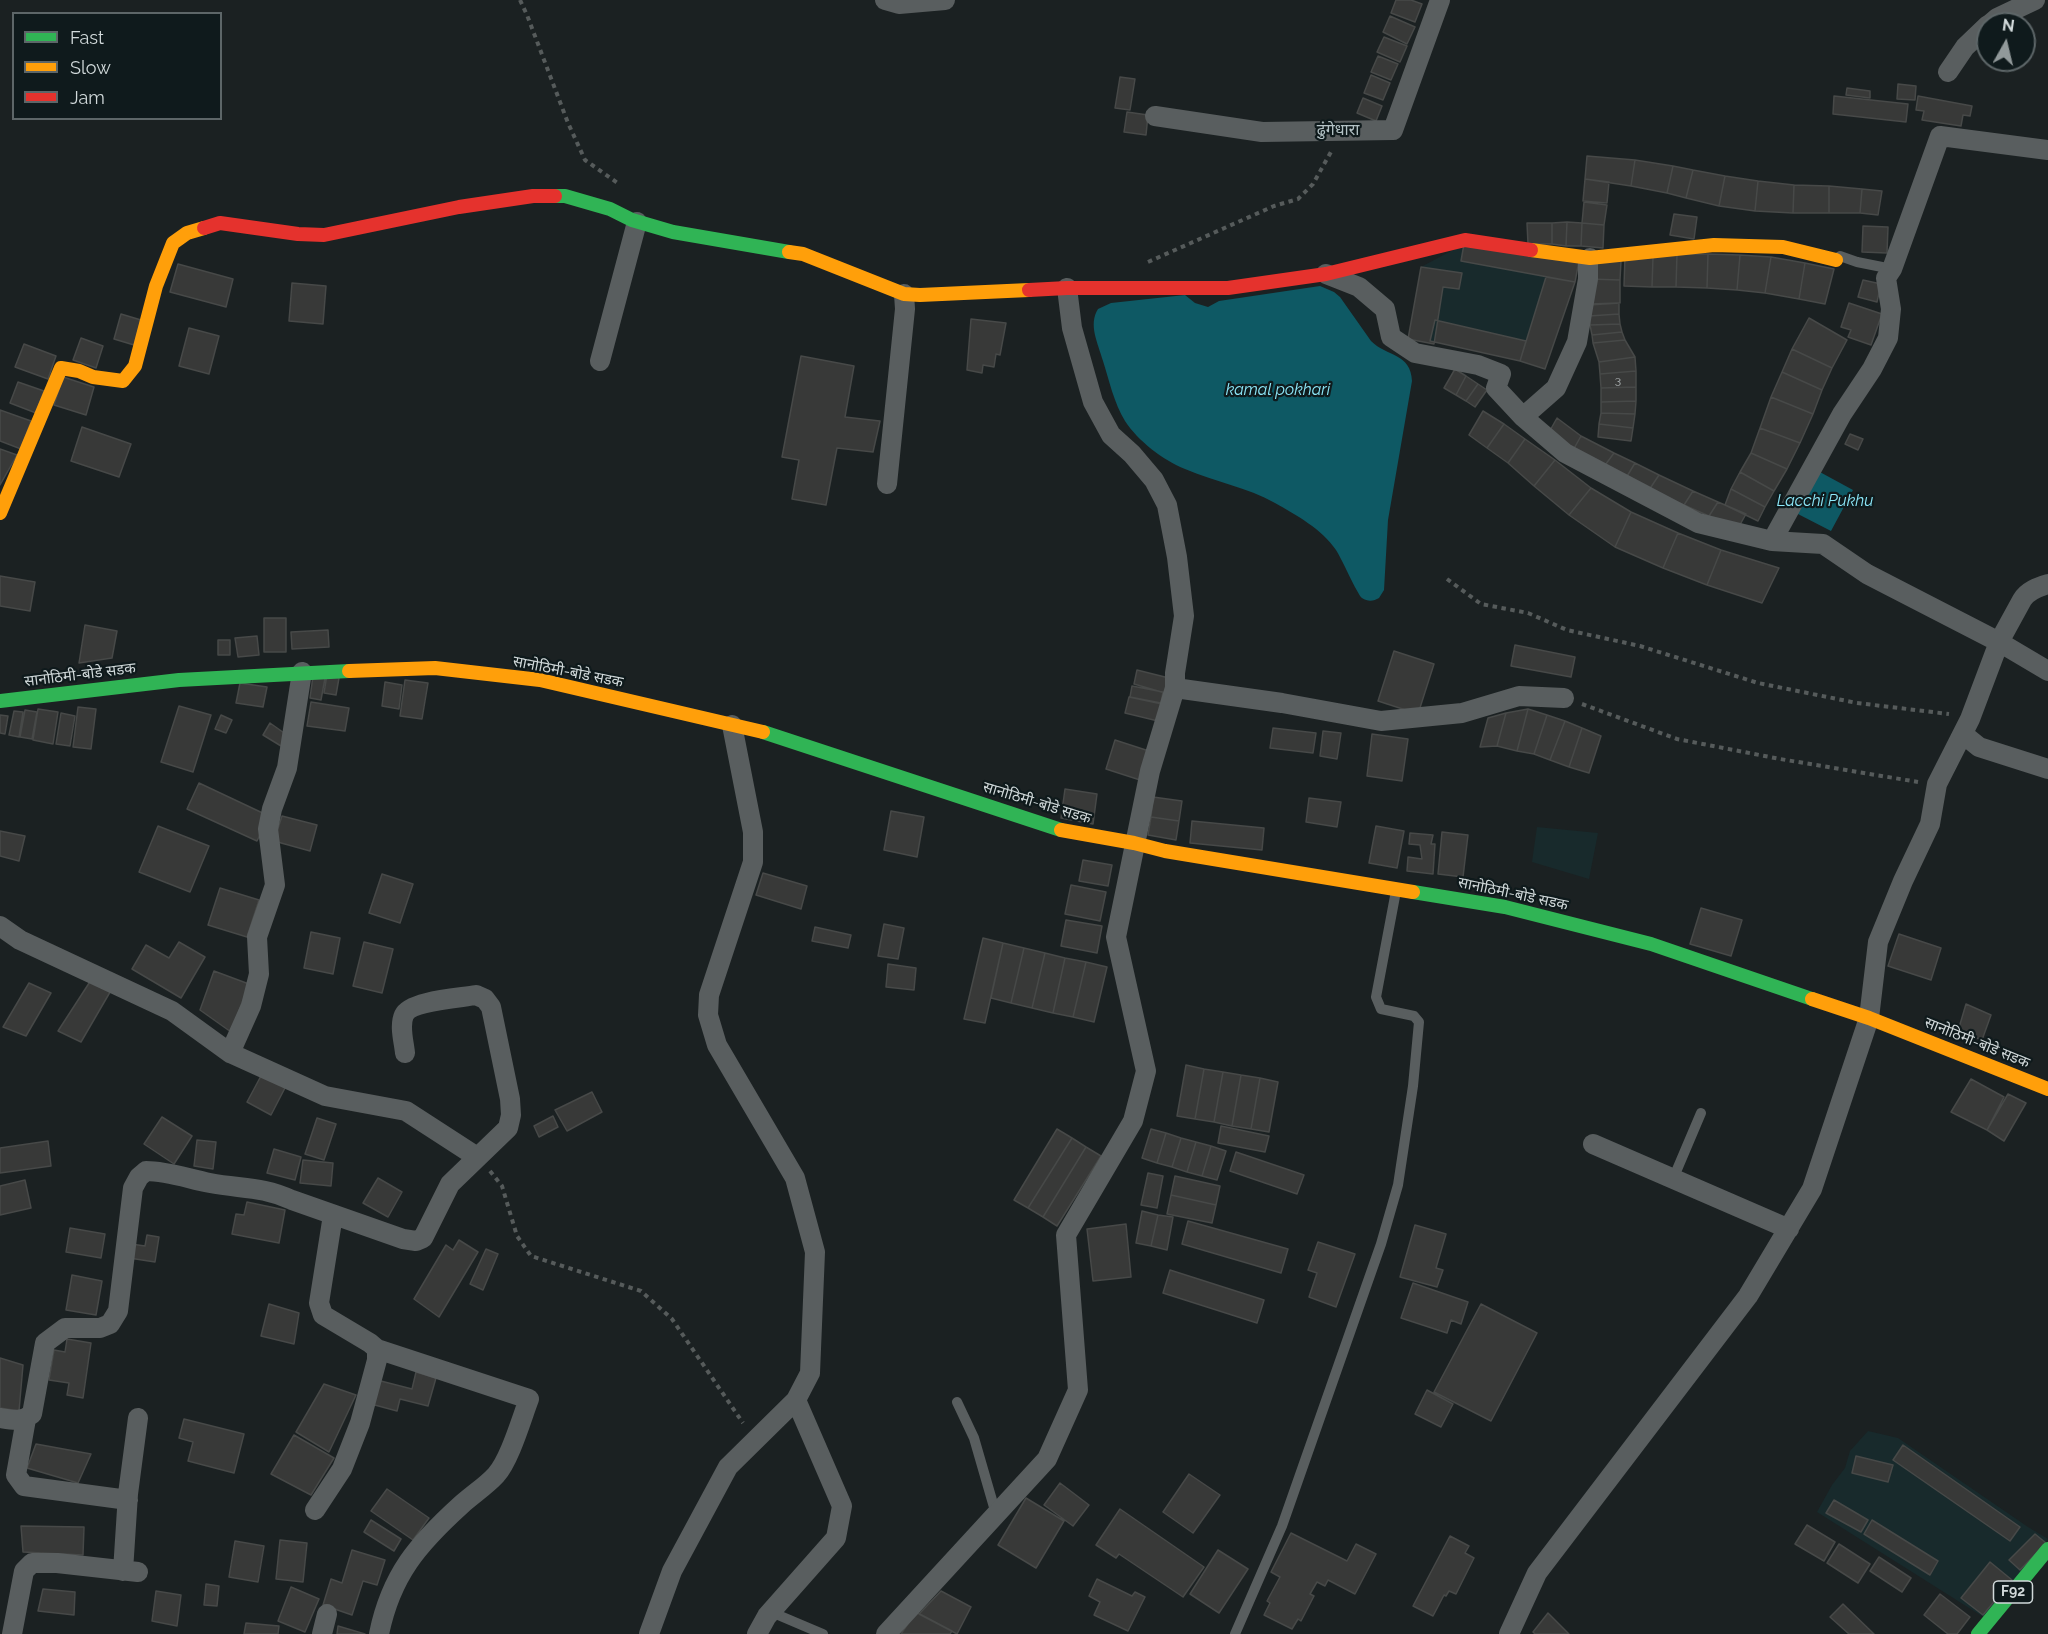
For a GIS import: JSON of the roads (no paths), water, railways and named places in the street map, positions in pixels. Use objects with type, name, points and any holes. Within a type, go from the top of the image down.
[{"type":"main road","points":[[0,513],[62,368],[79,370],[93,377],[123,381],[135,366],[156,286],[172,243],[187,233],[220,223],[298,234],[324,235],[459,207],[533,196],[565,196],[610,209],[637,222],[673,231],[803,254],[904,294],[958,294],[1067,288],[1228,288],[1326,274],[1465,240],[1590,258],[1714,245],[1783,247],[1836,260]]},
{"type":"main road","name":"सानोठिमी-बोडे सडक","points":[[0,701],[179,680],[302,672],[435,668],[540,680],[773,734],[1065,831],[1165,851],[1505,907],[1651,944],[1869,1018],[2048,1089]]},
{"type":"main road","name":"F92","points":[[1978,1634],[2048,1549]]},
{"type":"street","points":[[885,0],[899,4],[945,0]]},
{"type":"street","points":[[1155,116],[1262,132],[1393,130],[1440,0]]},
{"type":"street","points":[[2010,12],[2036,0]]},
{"type":"street","points":[[1948,72],[1965,47],[1976,37]]},
{"type":"street","points":[[1772,541],[1842,414],[1872,369],[1888,338],[1891,309],[1886,278],[1892,269],[1940,136],[2048,150]]},
{"type":"street","points":[[600,361],[637,222]]},
{"type":"street","points":[[1523,417],[1556,388],[1577,342],[1590,258]]},
{"type":"street","points":[[1326,274],[1359,287],[1384,309],[1391,337],[1415,353],[1478,365],[1501,374],[1496,388],[1523,417],[1565,453],[1698,523],[1772,541],[1823,544],[1867,574],[1999,642],[2048,671]]},
{"type":"street","points":[[886,1634],[1047,1459],[1078,1390],[1066,1235],[1133,1121],[1146,1071],[1116,937],[1150,771],[1175,688],[1175,673],[1184,616],[1177,557],[1167,505],[1154,480],[1132,454],[1111,435],[1093,402],[1072,328],[1067,288]]},
{"type":"street","points":[[887,484],[905,309],[904,294]]},
{"type":"street","points":[[1509,1634],[1537,1574],[1748,1296],[1812,1189],[1869,1018],[1878,942],[1930,824],[1937,784],[1966,726],[1999,642],[2025,595],[2039,586],[2048,584]]},
{"type":"street","points":[[230,1053],[251,1006],[259,974],[257,937],[275,885],[268,829],[272,809],[287,768],[302,672]]},
{"type":"street","points":[[1175,688],[1281,703],[1381,722],[1462,713],[1520,696],[1564,698]]},
{"type":"street","points":[[649,1634],[672,1571],[728,1467],[796,1400],[810,1373],[815,1252],[795,1178],[717,1045],[708,1015],[709,994],[753,862],[753,832],[732,725]]},
{"type":"street","points":[[1966,726],[1979,747],[2048,769]]},
{"type":"street","points":[[0,926],[20,940],[172,1011],[230,1053],[325,1096],[406,1111],[477,1157]]},
{"type":"street","points":[[0,1418],[16,1421],[26,1419],[32,1414],[45,1343],[65,1328],[100,1328],[110,1324],[118,1311],[133,1188],[146,1171],[158,1171],[211,1183],[274,1192],[403,1239],[416,1241],[423,1238],[450,1184],[508,1128],[511,1115],[510,1099],[491,1007],[485,999],[476,995],[411,1006],[404,1015],[402,1028],[405,1053]]},
{"type":"street","points":[[1593,1144],[1789,1229]]},
{"type":"street","points":[[333,1215],[319,1303],[322,1315],[377,1349],[529,1399],[506,1457],[496,1475],[418,1547],[400,1575],[390,1594],[379,1634]]},
{"type":"street","points":[[315,1510],[342,1469],[360,1423],[377,1360],[377,1349]]},
{"type":"street","points":[[757,1634],[771,1612],[836,1538],[842,1506],[796,1400]]},
{"type":"street","points":[[12,1634],[24,1571],[32,1563],[57,1563],[130,1571],[128,1500],[138,1418]]},
{"type":"street","points":[[26,1419],[16,1475],[24,1486],[128,1500]]},
{"type":"street","points":[[322,1634],[327,1614]]},
{"type":"lane","points":[[1836,260],[1840,256],[1892,269]]},
{"type":"lane","points":[[1235,1634],[1282,1526],[1377,1255],[1398,1185],[1413,1086],[1419,1022],[1414,1016],[1381,1009],[1376,997],[1397,888]]},
{"type":"lane","points":[[1673,1179],[1701,1113]]},
{"type":"lane","points":[[957,1402],[974,1438],[996,1514]]},
{"type":"lane","points":[[771,1612],[823,1634]]},
{"type":"water","name":"kamal pokhari","points":[[1320,286],[1340,297],[1371,341],[1403,360],[1411,372],[1412,381],[1388,520],[1384,590],[1379,598],[1373,600],[1362,598],[1336,550],[1324,535],[1308,523],[1264,497],[1196,474],[1177,465],[1144,443],[1130,428],[1118,407],[1095,334],[1094,321],[1098,309],[1111,303],[1185,295],[1195,303],[1208,307],[1219,301]]},
{"type":"water","name":"Lacchi Pukhu","points":[[1818,471],[1853,490],[1831,531],[1796,513]]},
{"type":"district","name":"ढुंगेधारा","points":[[1338,130]]}]
